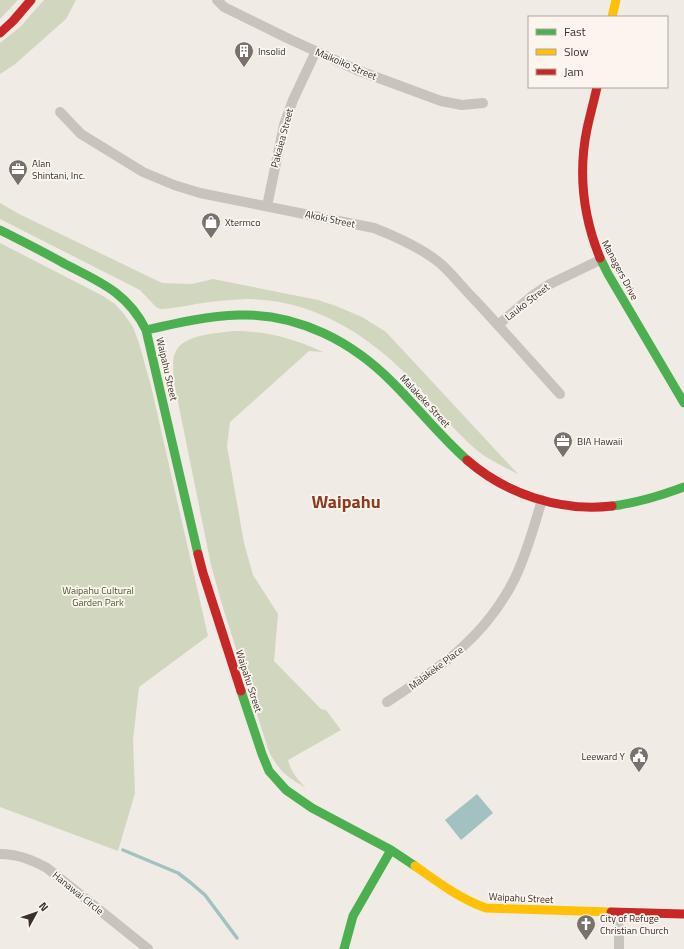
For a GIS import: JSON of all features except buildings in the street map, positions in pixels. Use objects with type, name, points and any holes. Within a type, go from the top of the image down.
[{"type":"street","points":[[0,33],[13,21],[31,0]]},
{"type":"street","name":"Maikoiko Street","points":[[217,0],[224,6],[357,70],[441,101],[462,105],[483,102]]},
{"type":"street","points":[[612,16],[616,0]]},
{"type":"street","name":"Pakaiea Street","points":[[267,206],[284,125],[293,100],[316,51]]},
{"type":"street","name":"Managers Drive","points":[[597,88],[585,140],[582,168],[582,192],[591,238],[600,260],[684,403]]},
{"type":"street","name":"Akoki Street","points":[[60,112],[81,134],[143,172],[174,186],[200,193],[374,228],[407,242],[441,264],[560,394]]},
{"type":"street","name":"Waipahu Street","points":[[0,230],[107,285],[131,304],[140,317],[146,330],[203,573],[262,754],[269,771],[286,790],[312,808],[391,850],[451,891],[472,903],[486,908],[684,914]]},
{"type":"street","name":"Lauko Street","points":[[498,325],[532,296],[550,284],[600,260]]},
{"type":"street","name":"Malakeke Street","points":[[146,330],[211,316],[246,315],[271,317],[295,322],[324,334],[346,344],[378,368],[406,396],[452,447],[472,465],[495,480],[542,500],[570,506],[605,508],[646,501],[666,495],[684,486]]},
{"type":"street","name":"Malakeke Place","points":[[387,702],[429,675],[451,658],[468,643],[490,616],[502,600],[516,575],[526,552],[542,500]]},
{"type":"street","points":[[344,949],[348,931],[354,916],[391,850]]},
{"type":"street","name":"Hanawai Circle","points":[[0,854],[16,855],[47,868],[148,949]]},
{"type":"street","points":[[617,913],[620,932],[619,949]]},
{"type":"green space","points":[[0,0],[18,0],[0,19]]},
{"type":"green space","points":[[44,0],[76,0],[66,19],[14,65],[0,74],[0,43],[20,27]]},
{"type":"green space","points":[[0,203],[19,214],[162,283],[192,284],[213,279],[318,300],[362,317],[386,332],[518,474],[487,458],[474,448],[450,424],[403,371],[384,354],[343,325],[320,314],[297,306],[272,301],[247,299],[228,300],[160,309],[156,307],[140,290],[0,219]]},
{"type":"green space","name":"Waipahu Cultural Garden Park","points":[[0,243],[103,296],[115,304],[133,327],[151,386],[208,636],[139,687],[133,740],[135,793],[118,851],[0,807]]},
{"type":"green space","points":[[233,331],[257,332],[279,336],[323,352],[309,351],[230,422],[227,446],[244,543],[253,575],[278,614],[274,661],[321,709],[326,710],[341,730],[288,760],[295,776],[306,788],[284,773],[269,752],[223,608],[211,565],[174,382],[174,355],[180,346],[193,338]]},
{"type":"water","points":[[477,794],[493,813],[461,840],[445,820]]},
{"type":"waterway","points":[[123,850],[178,873],[191,883],[205,895],[237,938]]},
{"type":"traffic: fast","points":[[0,230],[101,283],[122,298],[139,317],[146,330],[198,554]]},
{"type":"traffic: fast","points":[[600,258],[684,403]]},
{"type":"traffic: fast","points":[[146,330],[204,318],[239,315],[282,319],[323,333],[342,343],[377,368],[467,460]]},
{"type":"traffic: fast","points":[[612,506],[649,499],[684,487]]},
{"type":"traffic: fast","points":[[241,691],[269,771],[286,790],[312,808],[391,850],[415,866]]},
{"type":"traffic: fast","points":[[344,949],[353,916],[391,850]]},
{"type":"traffic: slow","points":[[612,16],[616,0]]},
{"type":"traffic: slow","points":[[415,866],[458,895],[486,908],[611,912]]},
{"type":"traffic: jam","points":[[0,33],[13,21],[31,0]]},
{"type":"traffic: jam","points":[[597,88],[584,145],[583,178],[586,210],[594,242],[600,258]]},
{"type":"traffic: jam","points":[[467,460],[482,472],[499,482],[516,491],[535,498],[573,506],[612,506]]},
{"type":"traffic: jam","points":[[198,554],[241,691]]},
{"type":"traffic: jam","points":[[611,912],[684,914]]},
{"type":"place","name":"Insolid","points":[[244,68]]},
{"type":"place","name":"Alan Shintani, Inc.","points":[[18,186]]},
{"type":"place","name":"Xtermco","points":[[211,239]]},
{"type":"place","name":"BIA Hawaii","points":[[563,458]]},
{"type":"place","name":"Leeward Y","points":[[639,773]]},
{"type":"place","name":"City of Refuge Christian Church","points":[[586,941]]},
{"type":"district","name":"Waipahu","points":[[346,501]]}]
